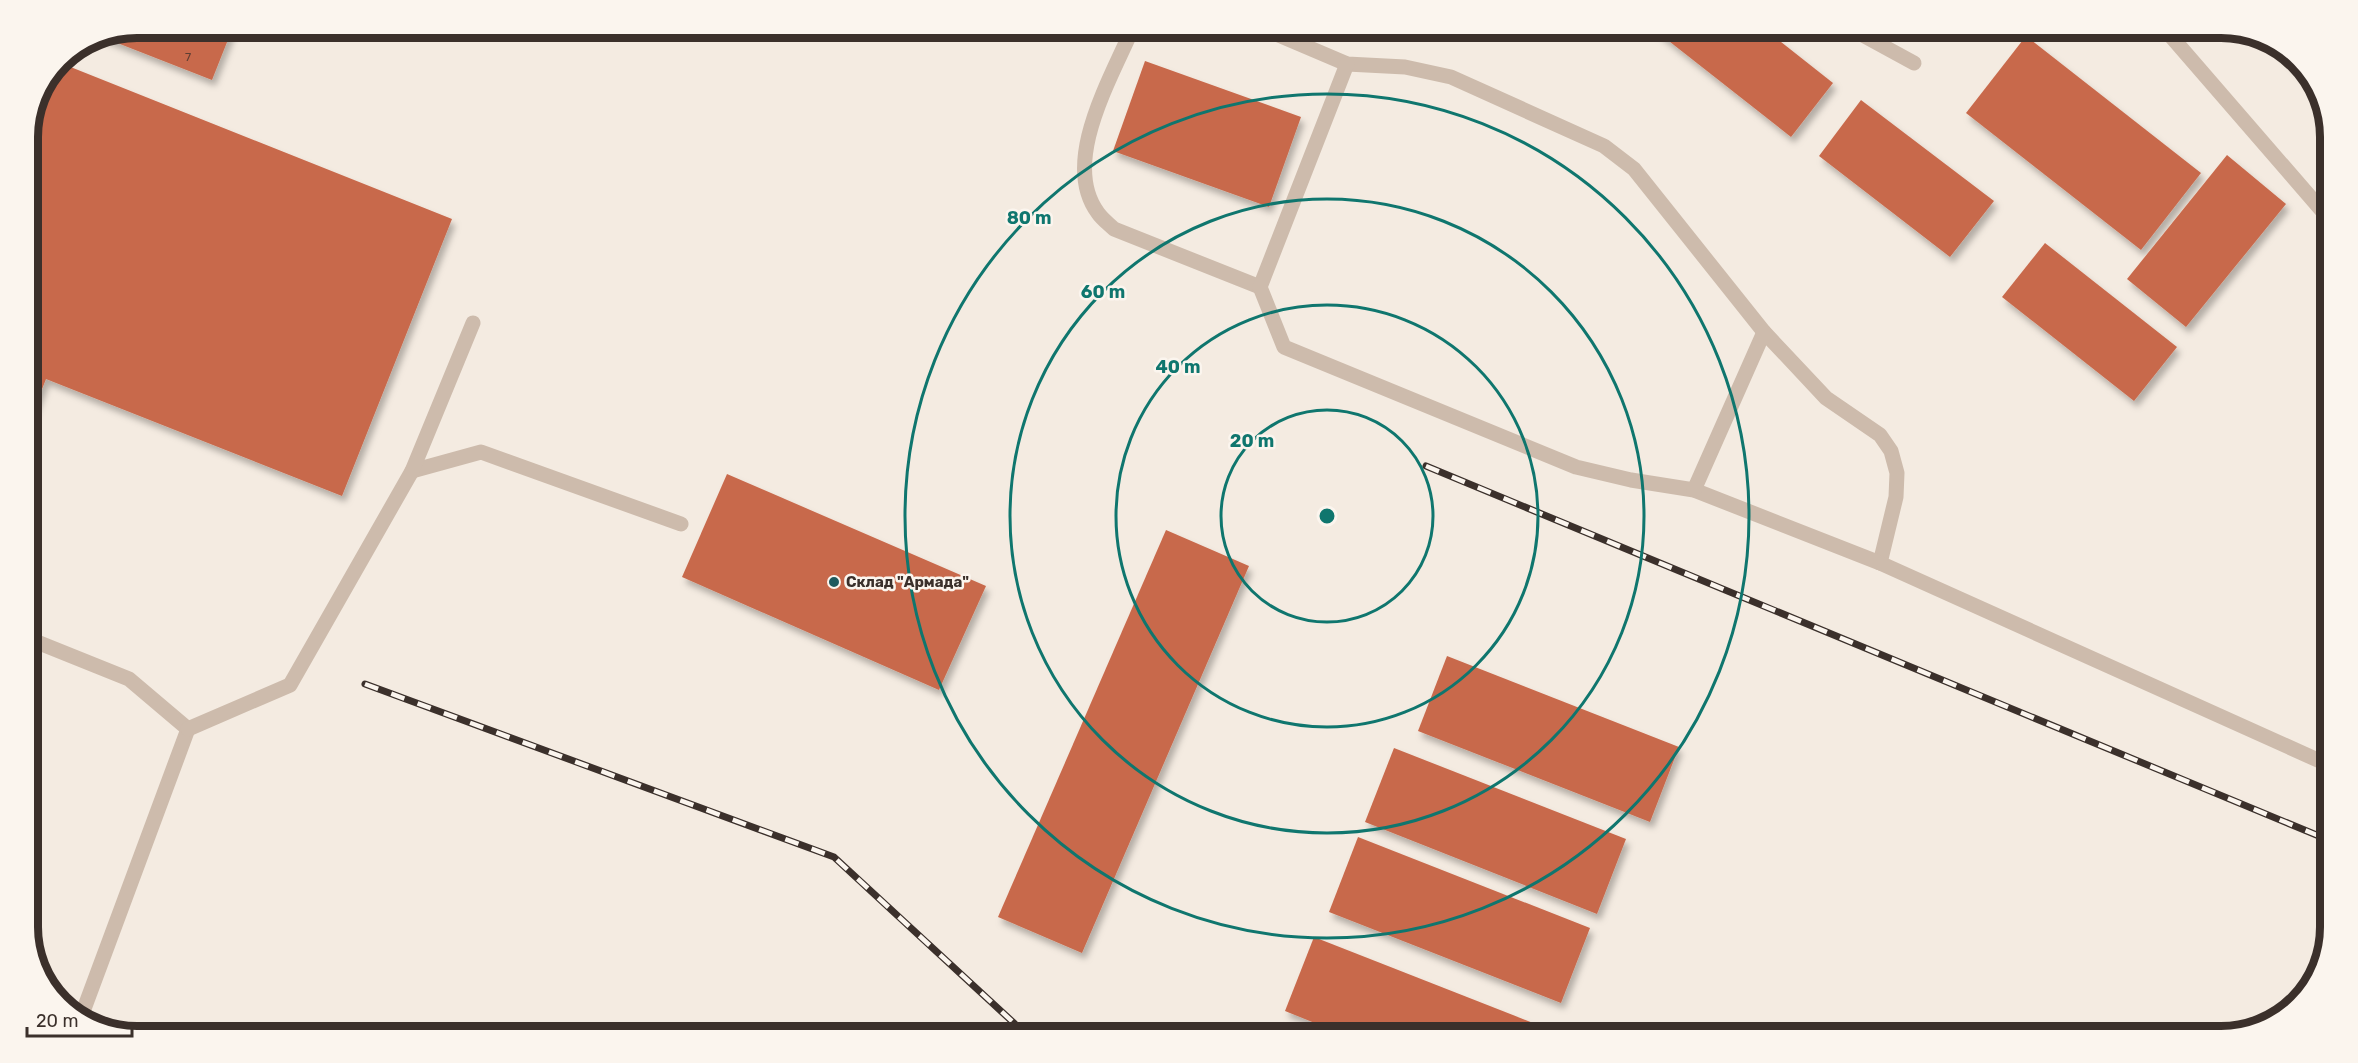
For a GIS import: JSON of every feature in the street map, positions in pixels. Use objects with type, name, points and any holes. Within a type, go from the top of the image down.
[{"type":"lane","points":[[1128,38],[1088,134],[1084,162],[1087,189],[1098,213],[1114,229],[1260,287]]},
{"type":"lane","points":[[1286,38],[1347,64],[1405,67],[1451,77],[1604,146],[1634,169],[1764,332],[1826,398],[1880,435],[1891,451],[1897,473],[1896,497],[1880,563]]},
{"type":"lane","points":[[1868,38],[1914,63]]},
{"type":"lane","points":[[2173,38],[2320,207]]},
{"type":"lane","points":[[1347,64],[1260,287],[1284,347],[1576,467],[1631,480],[1694,490],[1880,563],[2320,761]]},
{"type":"lane","points":[[84,1010],[188,729],[290,685],[412,471],[473,323]]},
{"type":"lane","points":[[1694,490],[1764,332]]},
{"type":"lane","points":[[412,471],[481,452],[681,524]]},
{"type":"lane","points":[[38,643],[129,678],[188,729]]},
{"type":"building","points":[[136,38],[229,38],[212,80],[112,41]]},
{"type":"building","points":[[1665,38],[1776,38],[1833,83],[1791,137]]},
{"type":"building","points":[[2024,38],[2029,38],[2201,173],[2141,250],[1966,113]]},
{"type":"building","points":[[1145,61],[1301,117],[1269,207],[1113,151]]},
{"type":"building","points":[[67,65],[452,219],[342,496],[46,379],[38,399],[38,130],[45,98],[54,81]]},
{"type":"building","points":[[1861,100],[1994,201],[1950,257],[1819,156]]},
{"type":"building","points":[[2227,155],[2286,204],[2186,327],[2127,279]]},
{"type":"building","points":[[2045,243],[2177,347],[2134,401],[2002,297]]},
{"type":"building","name":"Склад \"Армада\"","points":[[727,474],[986,586],[939,690],[682,577]]},
{"type":"building","points":[[1166,530],[1249,566],[1082,953],[998,917]]},
{"type":"building","points":[[1447,656],[1679,747],[1650,822],[1418,731]]},
{"type":"building","points":[[1394,748],[1626,839],[1597,914],[1365,822]]},
{"type":"building","points":[[1358,837],[1590,928],[1561,1003],[1329,912]]},
{"type":"building","points":[[1314,937],[1541,1026],[1322,1026],[1285,1011]]},
{"type":"railway","points":[[1426,466],[2320,836]]},
{"type":"railway","points":[[365,684],[834,857],[1017,1026]]},
{"type":"place","name":"Склад \"Армада\"","points":[[834,582]]}]
